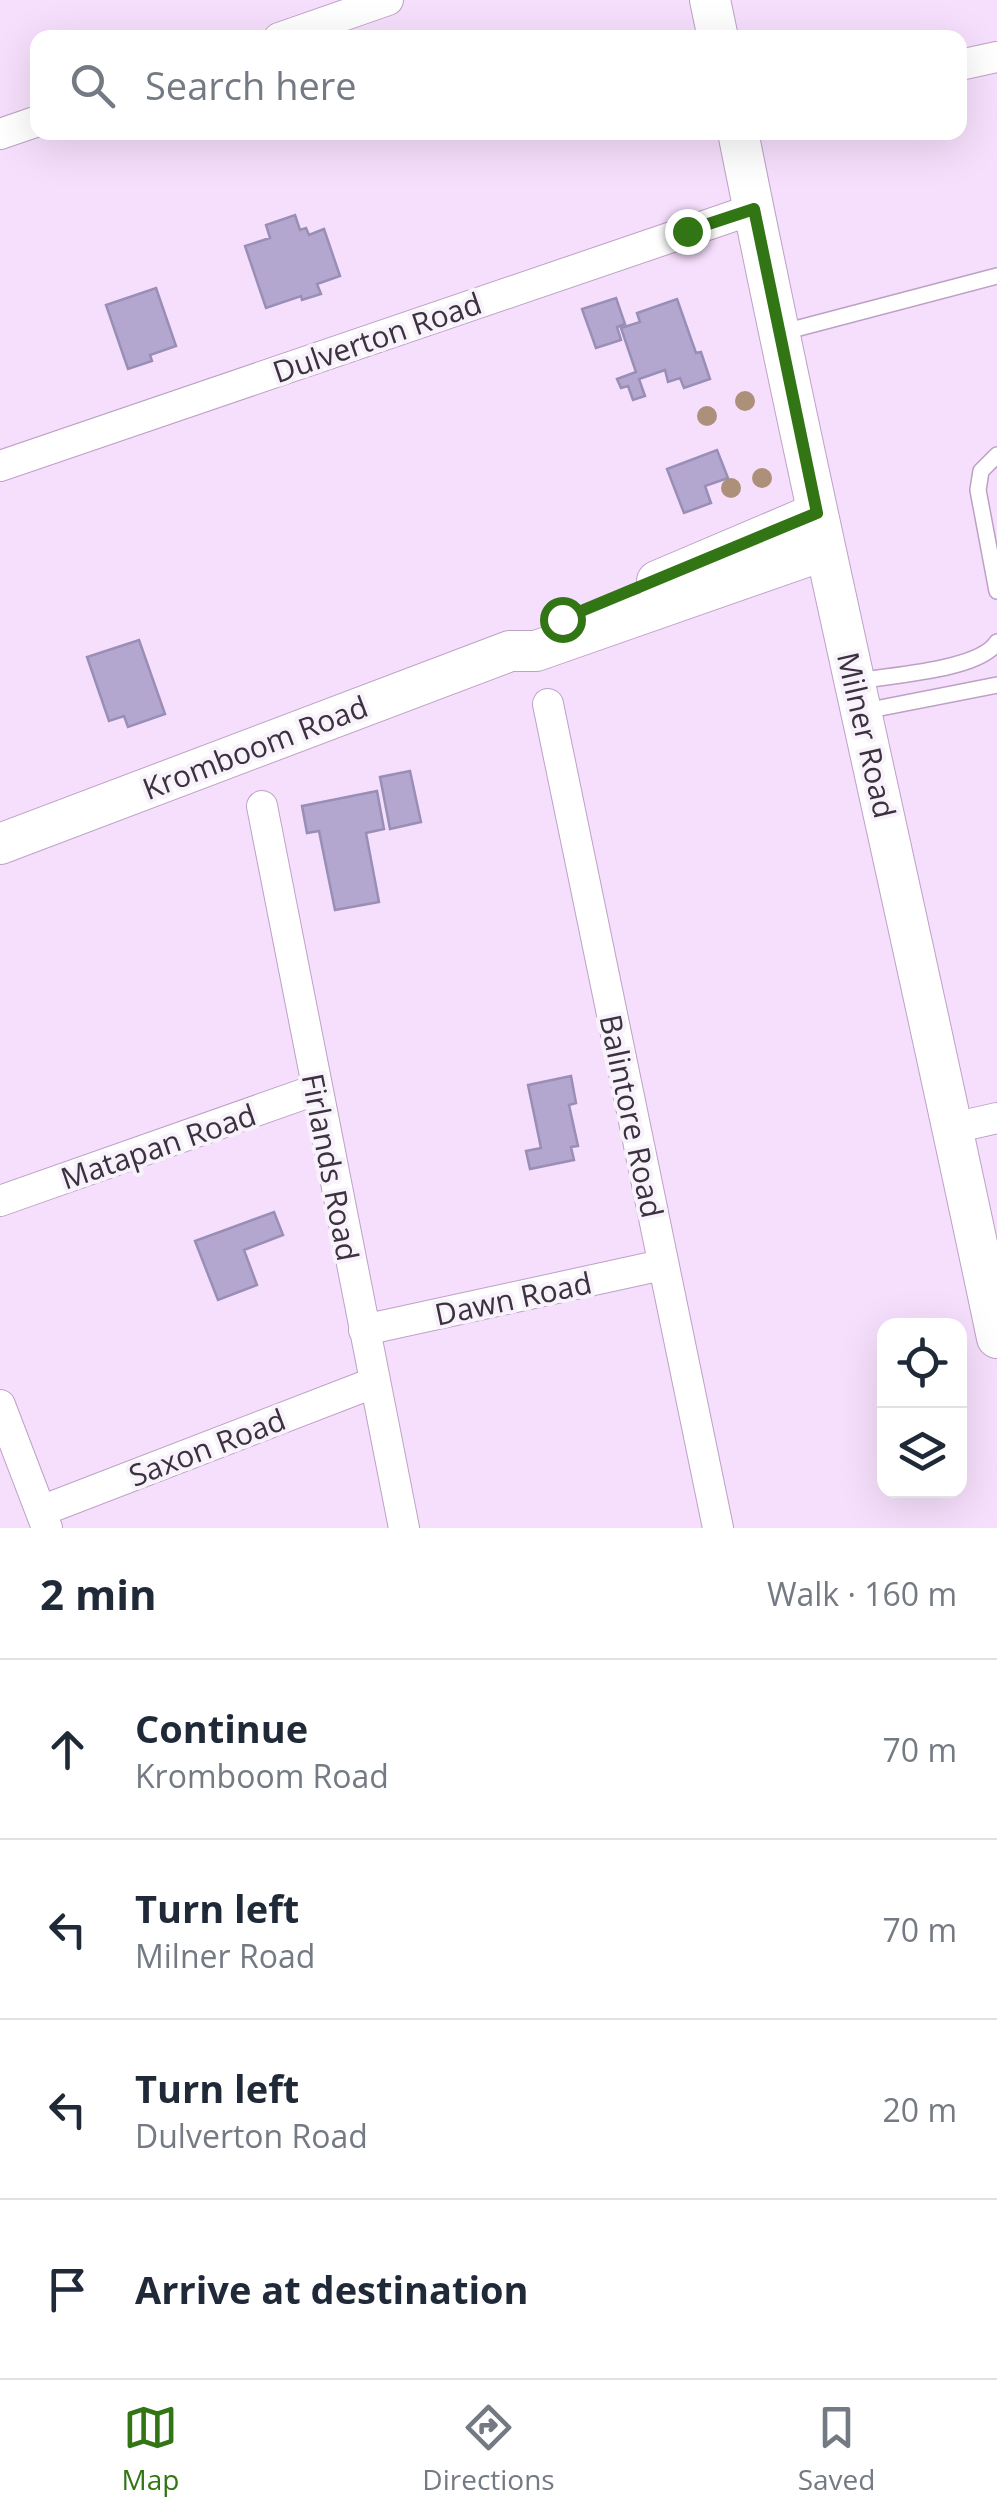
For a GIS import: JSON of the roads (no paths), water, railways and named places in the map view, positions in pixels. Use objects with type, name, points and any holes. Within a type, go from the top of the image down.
[{"type":"main road","points":[[710,0],[716,30]]},
{"type":"main road","name":"Milner Road","points":[[740,140],[997,1338]]},
{"type":"main road","name":"Kromboom Road","points":[[0,844],[510,651],[536,651],[821,532]]},
{"type":"street","points":[[302,30],[388,0]]},
{"type":"street","points":[[967,63],[997,57]]},
{"type":"street","points":[[0,134],[30,124]]},
{"type":"street","name":"Dulverton Road","points":[[0,466],[754,209]]},
{"type":"street","name":"Balintore Road","points":[[548,704],[718,1528]]},
{"type":"street","name":"Firlands Road","points":[[262,806],[404,1528]]},
{"type":"street","name":"Matapan Road","points":[[0,1201],[315,1090]]},
{"type":"street","points":[[953,1128],[997,1118]]},
{"type":"street","name":"Dawn Road","points":[[364,1330],[662,1266]]},
{"type":"street","name":"Saxon Road","points":[[44,1519],[373,1383]]},
{"type":"street","points":[[0,1406],[12,1475],[44,1519]]},
{"type":"lane","points":[[780,333],[997,276]]},
{"type":"lane","points":[[997,455],[981,471],[978,490],[997,591]]},
{"type":"lane","points":[[858,696],[982,656],[997,642]]},
{"type":"lane","points":[[858,696],[997,685]]}]
